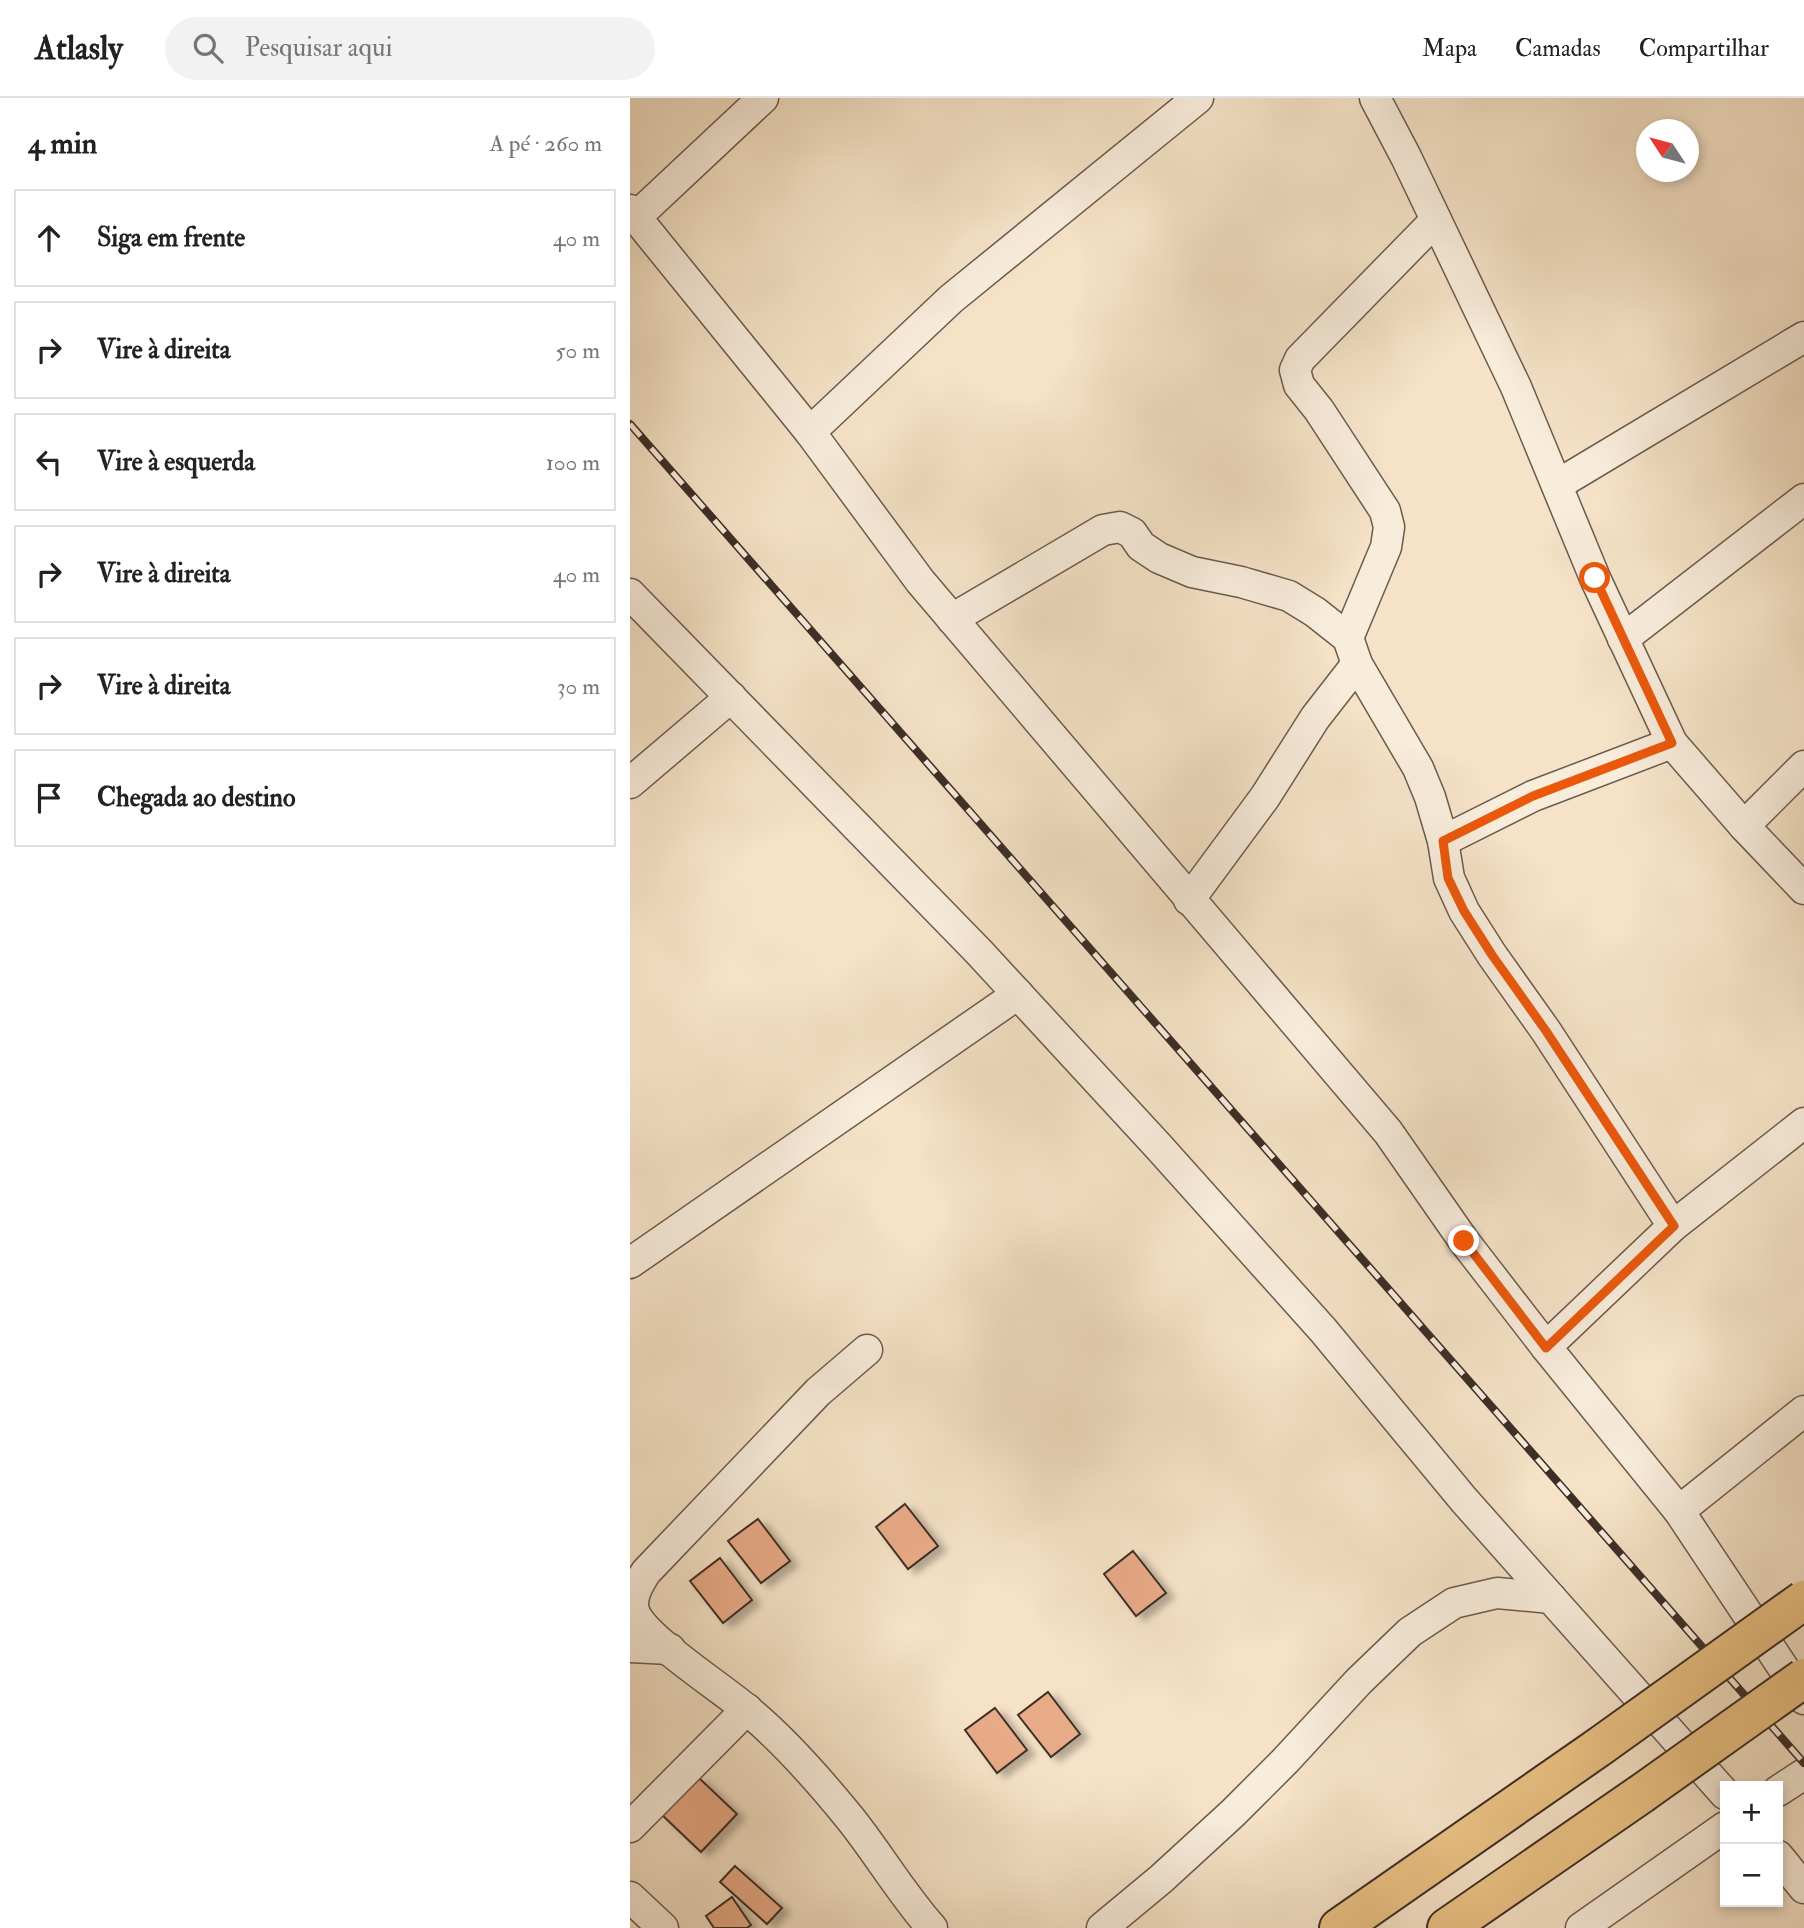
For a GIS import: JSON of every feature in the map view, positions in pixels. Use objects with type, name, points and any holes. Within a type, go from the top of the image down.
[{"type":"main road","points":[[1339,1928],[1804,1600]]},
{"type":"main road","points":[[1447,1928],[1804,1678]]},
{"type":"street","points":[[762,98],[633,214],[810,432],[920,581],[1388,1132],[1464,1241],[1546,1348],[1679,1511],[1804,1699]]},
{"type":"street","points":[[810,432],[951,299],[1198,98]]},
{"type":"street","points":[[1375,98],[1516,387],[1595,578],[1672,743],[1744,826],[1804,889]]},
{"type":"street","points":[[1189,900],[1265,797],[1353,651],[1386,547],[1389,527],[1385,511],[1319,410],[1299,385],[1295,370],[1300,359],[1436,220]]},
{"type":"street","points":[[1557,485],[1804,337]]},
{"type":"street","points":[[1623,639],[1804,499]]},
{"type":"street","points":[[952,619],[1104,530],[1120,527],[1132,533],[1142,546],[1159,558],[1192,572],[1289,596],[1315,612],[1353,651],[1418,768],[1443,841],[1448,878],[1464,911],[1674,1226]]},
{"type":"street","points":[[630,594],[1018,994],[1323,1330],[1464,1500],[1720,1788]]},
{"type":"street","points":[[630,783],[731,697]]},
{"type":"street","points":[[1443,841],[1533,796],[1672,743]]},
{"type":"street","points":[[1744,826],[1804,766]]},
{"type":"street","points":[[630,1263],[1018,994]]},
{"type":"street","points":[[1546,1348],[1674,1226],[1804,1123]]},
{"type":"street","points":[[867,1350],[818,1392],[646,1572],[635,1590],[634,1611],[648,1631],[747,1709],[808,1770],[849,1818],[917,1912],[932,1928]]},
{"type":"street","points":[[1679,1511],[1804,1411]]},
{"type":"street","points":[[1102,1928],[1233,1813],[1359,1681],[1410,1632],[1454,1603],[1497,1593],[1551,1598]]},
{"type":"street","points":[[630,1647],[670,1649]]},
{"type":"street","points":[[630,1827],[747,1709]]},
{"type":"street","points":[[1783,1788],[1804,1774]]},
{"type":"street","points":[[1581,1928],[1720,1831]]},
{"type":"street","points":[[1783,1862],[1804,1888]]},
{"type":"street","points":[[630,1897],[663,1928]]},
{"type":"building","points":[[905,1504],[938,1546],[908,1569],[876,1527]]},
{"type":"building","points":[[758,1519],[790,1561],[761,1583],[728,1541]]},
{"type":"building","points":[[1133,1551],[1166,1593],[1136,1616],[1104,1574]]},
{"type":"building","points":[[720,1558],[752,1600],[723,1623],[690,1581]]},
{"type":"building","points":[[1048,1692],[1080,1734],[1051,1757],[1018,1715]]},
{"type":"building","points":[[995,1708],[1027,1750],[997,1773],[965,1730]]},
{"type":"building","points":[[698,1777],[737,1814],[701,1852],[662,1815]]},
{"type":"building","points":[[735,1866],[782,1908],[767,1924],[720,1882]]},
{"type":"building","points":[[732,1897],[751,1925],[747,1928],[714,1928],[706,1916]]},
{"type":"railway","points":[[630,424],[1804,1763]]},
{"type":"route","points":[[1464,1241],[1546,1348],[1674,1226],[1464,911],[1448,878],[1443,841],[1533,796],[1672,743],[1595,578]]}]
